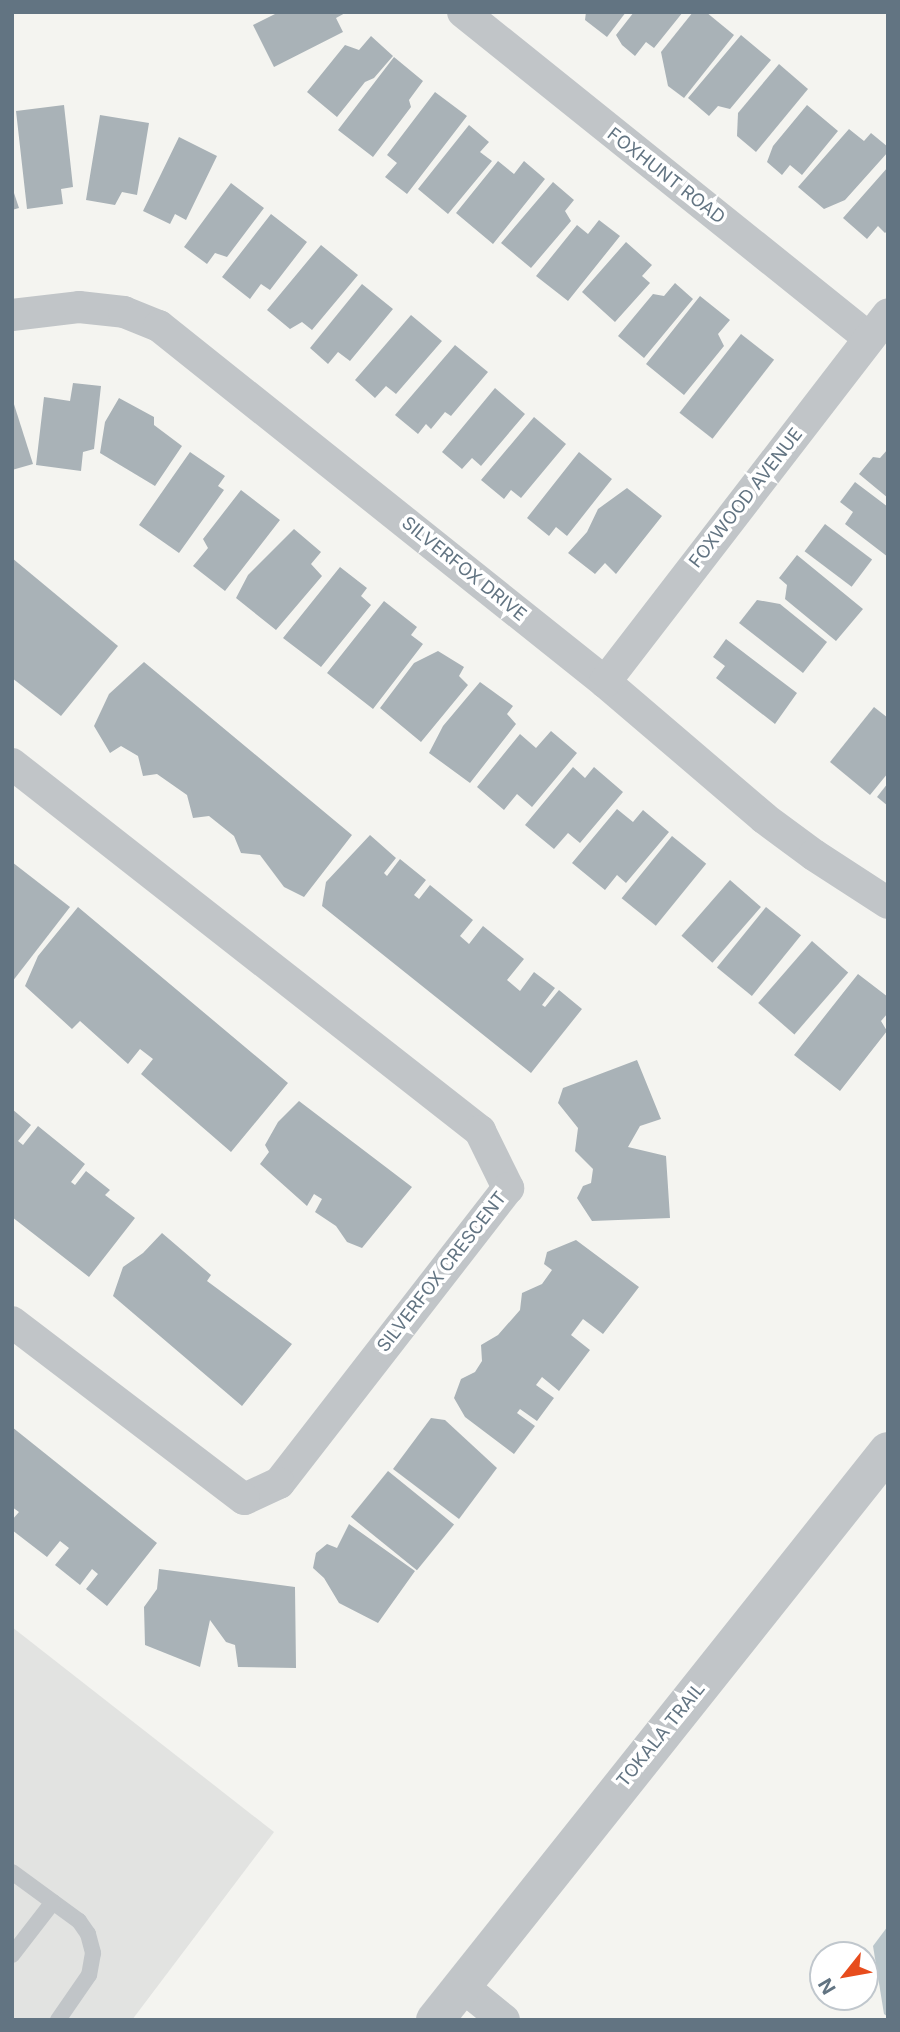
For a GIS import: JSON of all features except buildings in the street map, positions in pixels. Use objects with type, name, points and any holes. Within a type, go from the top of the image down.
[{"type":"street","name":"FOXHUNT ROAD","points":[[463,12],[879,326]]},
{"type":"street","name":"SILVERFOX DRIVE","points":[[12,315],[79,307],[124,312],[159,326],[605,682],[764,818],[814,855],[888,903]]},
{"type":"street","name":"FOXWOOD AVENUE","points":[[605,682],[879,326]]},
{"type":"street","name":"SILVERFOX CRESCENT","points":[[12,764],[480,1132],[508,1188],[279,1483],[244,1499],[12,1322]]},
{"type":"street","name":"TOKALA TRAIL","points":[[435,2020],[888,1451]]},
{"type":"street","points":[[462,1986],[505,2020]]},
{"type":"lane","points":[[12,1872],[79,1921],[88,1934],[93,1953],[89,1975],[58,2020]]},
{"type":"lane","points":[[12,1955],[53,1902]]},
{"type":"shaded area","points":[[12,1627],[274,1832],[132,2020],[12,2020]]},
{"type":"shaded area","points":[[888,1926],[888,2017],[884,2014],[879,1983],[879,1941],[877,1941]]}]
